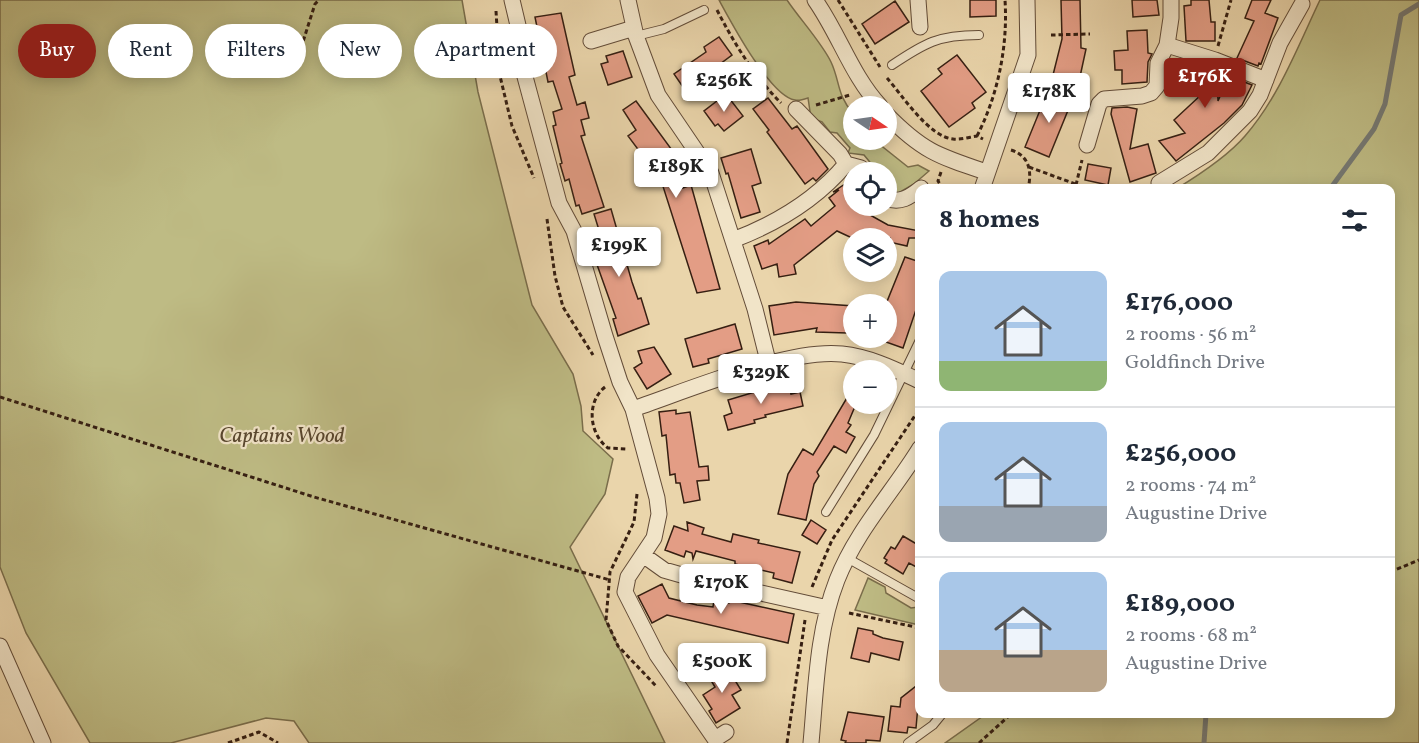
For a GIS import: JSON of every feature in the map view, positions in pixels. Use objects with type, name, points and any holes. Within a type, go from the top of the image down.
[{"type":"street","points":[[512,0],[522,38],[524,73],[559,203],[574,231],[620,382],[633,409],[657,498],[659,514],[654,538],[626,580],[625,592],[630,606],[657,655],[715,739],[726,732]]},
{"type":"street","points":[[628,0],[635,32],[658,95],[711,173],[755,309],[769,364]]},
{"type":"street","points":[[815,0],[829,20],[872,96]]},
{"type":"street","points":[[918,0],[920,27]]},
{"type":"street","points":[[983,184],[1028,56],[1027,0]]},
{"type":"street","points":[[1087,145],[1099,104],[1104,99],[1142,96],[1151,93],[1157,86],[1158,63],[1167,45],[1171,0]]},
{"type":"street","points":[[1159,183],[1208,153],[1250,111],[1260,96],[1280,43],[1302,4]]},
{"type":"street","points":[[591,40],[635,32]]},
{"type":"street","points":[[1167,45],[1215,60],[1266,80]]},
{"type":"street","points":[[796,109],[840,154],[845,162]]},
{"type":"street","points":[[897,125],[910,138],[928,150],[986,172]]},
{"type":"street","points":[[733,240],[781,218],[826,184],[843,167]]},
{"type":"street","points":[[897,199],[908,198],[915,193]]},
{"type":"street","points":[[633,409],[769,364],[818,354],[840,354],[865,358],[915,378]]},
{"type":"street","points":[[811,743],[818,664],[828,608],[837,580],[870,516],[915,455]]},
{"type":"street","points":[[643,555],[664,570],[828,608]]},
{"type":"street","points":[[0,646],[43,743]]},
{"type":"lane","points":[[635,32],[664,29],[704,10]]},
{"type":"lane","points":[[920,27],[924,43]]},
{"type":"lane","points":[[892,65],[924,43],[952,35],[979,35]]},
{"type":"lane","points":[[825,512],[863,455],[915,350]]},
{"type":"lane","points":[[847,558],[915,596]]},
{"type":"lane","points":[[908,743],[933,725],[939,718]]},
{"type":"path","points":[[306,32],[315,4],[319,0]]},
{"type":"path","points":[[496,0],[500,76],[512,126],[535,181]]},
{"type":"path","points":[[977,135],[988,113],[1003,53],[1007,20],[1005,0]]},
{"type":"path","points":[[1215,60],[1231,0]]},
{"type":"path","points":[[717,9],[730,36],[762,83],[781,102],[796,109],[809,108],[867,90]]},
{"type":"path","points":[[1051,35],[1090,34]]},
{"type":"path","points":[[953,140],[977,135],[988,142]]},
{"type":"path","points":[[1076,184],[1087,145]]},
{"type":"path","points":[[1016,152],[1025,158],[1029,166],[1029,184]]},
{"type":"path","points":[[1029,166],[1074,184]]},
{"type":"path","points":[[939,184],[942,170]]},
{"type":"path","points":[[546,213],[555,276],[563,307],[597,361]]},
{"type":"path","points":[[612,392],[609,384],[595,396],[593,424],[596,435],[608,448],[632,448]]},
{"type":"path","points":[[0,397],[314,497],[608,580],[626,580]]},
{"type":"path","points":[[787,743],[813,580],[832,540],[915,416]]},
{"type":"path","points":[[637,483],[638,505],[634,522],[608,580],[606,620],[618,646],[662,693]]},
{"type":"path","points":[[1395,570],[1419,560]]},
{"type":"path","points":[[849,613],[915,627]]},
{"type":"path","points":[[979,743],[1007,718]]},
{"type":"path","points":[[228,743],[259,732],[278,743]]},
{"type":"green space","name":"Captains Wood","points":[[0,0],[462,0],[466,24],[414,24],[414,78],[476,78],[532,305],[573,374],[581,406],[583,431],[613,459],[605,494],[570,547],[665,743],[309,743],[294,721],[266,718],[171,743],[90,743],[26,633],[0,567]]},
{"type":"green space","points":[[719,0],[787,0],[822,47],[834,69],[843,99],[843,140],[837,133],[830,132],[822,122],[811,118],[808,98],[795,100],[774,86],[752,57]]},
{"type":"green space","points":[[1320,0],[1419,0],[1419,743],[945,743],[980,718],[1395,718],[1395,184],[1184,184],[1230,151],[1245,136],[1268,105],[1287,71]]},
{"type":"green space","points":[[849,150],[887,150],[908,167],[918,165],[929,171],[914,184],[897,194],[897,162],[870,162],[864,155],[848,153]]},
{"type":"green space","points":[[868,578],[885,587],[886,593],[911,608],[915,607],[915,624],[855,610]]},
{"type":"building","points":[[970,0],[996,0],[996,16],[970,17]]},
{"type":"building","points":[[1061,0],[1080,0],[1081,48],[1086,49],[1078,86],[1050,87],[1062,39]]},
{"type":"building","points":[[1132,0],[1157,0],[1159,15],[1133,17]]},
{"type":"building","points":[[1191,0],[1209,0],[1211,22],[1215,22],[1215,41],[1186,41],[1184,6],[1191,5]]},
{"type":"building","points":[[1252,0],[1271,0],[1265,13],[1278,18],[1261,64],[1259,63],[1258,66],[1237,58],[1254,21],[1245,18]]},
{"type":"building","points":[[895,1],[909,22],[875,44],[862,24]]},
{"type":"building","points":[[561,13],[575,75],[569,77],[577,105],[585,102],[589,118],[581,120],[585,135],[581,136],[604,207],[582,214],[579,205],[576,206],[569,179],[565,181],[553,126],[556,125],[553,112],[562,109],[553,81],[548,82],[547,78],[557,78],[557,24],[536,24],[535,17]]},
{"type":"building","points":[[1147,30],[1148,53],[1152,54],[1148,62],[1147,82],[1122,84],[1122,70],[1115,70],[1114,51],[1128,50],[1127,31]]},
{"type":"building","points":[[719,37],[732,55],[685,90],[674,74],[706,52],[704,47]]},
{"type":"building","points":[[623,51],[632,77],[608,85],[601,64],[608,62],[606,56]]},
{"type":"building","points":[[957,55],[986,92],[972,103],[975,108],[949,127],[921,91],[942,74],[938,69]]},
{"type":"building","points":[[1187,61],[1217,71],[1218,101],[1229,76],[1252,85],[1242,105],[1224,123],[1176,161],[1159,141],[1185,133],[1174,120],[1202,94],[1188,91]]},
{"type":"building","points":[[1047,93],[1073,98],[1049,157],[1025,147]]},
{"type":"building","points":[[726,94],[743,116],[724,131],[718,124],[715,126],[704,111]]},
{"type":"building","points":[[768,98],[792,129],[797,126],[828,169],[816,181],[813,178],[805,184],[753,109]]},
{"type":"building","points":[[636,101],[680,161],[665,177],[675,174],[680,189],[691,185],[720,289],[697,293],[661,180],[628,136],[636,130],[623,110]]},
{"type":"building","points":[[1112,108],[1137,109],[1130,149],[1148,144],[1156,173],[1130,182],[1111,114]]},
{"type":"building","points":[[751,149],[761,183],[752,186],[760,212],[741,218],[728,173],[726,174],[721,158]]},
{"type":"building","points":[[1088,164],[1111,168],[1108,184],[1085,180]]},
{"type":"building","points":[[843,185],[843,216],[872,216],[888,225],[915,230],[915,238],[909,238],[907,246],[897,244],[897,228],[843,228],[843,234],[837,231],[794,265],[796,274],[779,277],[777,264],[762,269],[754,246],[768,240],[769,244],[805,219],[811,226],[835,206],[829,198],[839,190],[833,192]]},
{"type":"building","points":[[611,209],[632,282],[638,299],[641,298],[649,324],[618,336],[613,319],[616,318],[595,259],[607,256],[594,214]]},
{"type":"building","points":[[905,257],[915,260],[915,313],[903,348],[897,346],[897,294],[890,294],[895,282],[897,282]]},
{"type":"building","points":[[796,302],[843,305],[843,333],[816,332],[817,328],[774,335],[769,306]]},
{"type":"building","points":[[735,324],[742,349],[708,359],[709,363],[693,367],[685,339]]},
{"type":"building","points":[[654,347],[671,374],[647,389],[634,368],[642,363],[638,351]]},
{"type":"building","points":[[788,382],[791,394],[800,392],[803,406],[765,415],[766,417],[754,420],[755,423],[728,430],[724,416],[732,413],[728,400]]},
{"type":"building","points":[[843,405],[843,414],[852,414],[848,423],[851,425],[846,432],[855,437],[846,453],[834,446],[817,472],[819,476],[814,484],[806,520],[778,514],[788,474],[803,449],[813,455]]},
{"type":"building","points":[[676,410],[676,414],[690,412],[699,467],[708,466],[709,480],[697,481],[700,500],[684,503],[680,483],[676,483],[675,474],[670,475],[666,435],[662,436],[659,412]]},
{"type":"building","points":[[811,520],[826,530],[817,544],[802,535]]},
{"type":"building","points":[[687,522],[704,528],[702,534],[731,542],[733,534],[759,540],[758,543],[800,552],[792,583],[773,578],[774,573],[735,564],[735,561],[696,551],[693,559],[692,553],[686,551],[684,557],[665,550],[674,526],[688,531]]},
{"type":"building","points":[[903,536],[915,543],[915,566],[909,563],[903,574],[885,563],[887,560],[884,558],[891,547],[895,549]]},
{"type":"building","points":[[662,584],[669,598],[697,605],[713,607],[714,600],[729,603],[730,600],[794,614],[788,643],[667,615],[652,623],[638,596]]},
{"type":"building","points":[[858,628],[873,631],[873,634],[883,638],[903,642],[899,660],[871,653],[869,662],[851,658]]},
{"type":"building","points":[[720,664],[729,679],[733,677],[741,690],[732,695],[740,708],[716,723],[709,711],[712,709],[703,695],[715,687],[706,672]]},
{"type":"building","points":[[915,687],[916,728],[908,727],[907,733],[888,731],[891,706],[900,707],[901,698]]},
{"type":"building","points":[[848,712],[884,717],[880,741],[845,743],[846,741],[841,740]]},
{"type":"waterway","points":[[1334,184],[1374,129],[1385,104],[1401,15],[1419,4]]},
{"type":"waterway","points":[[1204,743],[1206,718]]}]
